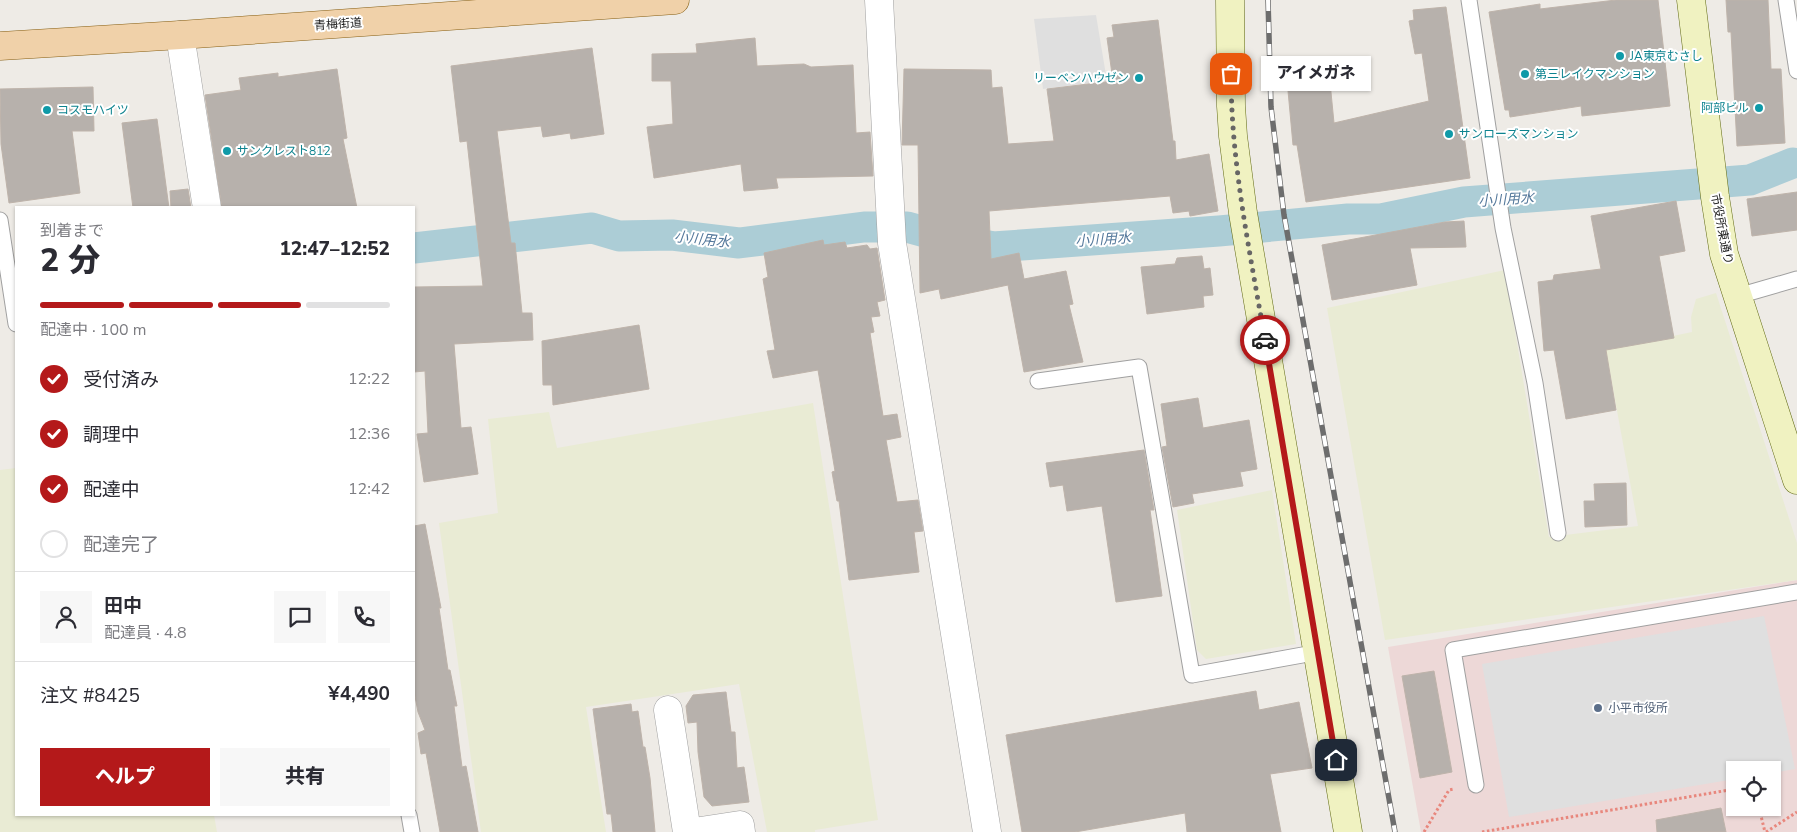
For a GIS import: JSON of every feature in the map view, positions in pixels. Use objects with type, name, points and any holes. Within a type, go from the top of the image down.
[{"type":"main road","name":"青梅街道","points":[[0,46],[180,35],[520,6],[675,0]]},
{"type":"street","points":[[879,0],[892,243],[987,832]]},
{"type":"street","points":[[1230,0],[1231,106],[1243,213],[1319,652],[1348,832]]},
{"type":"street","name":"市役所東通り","points":[[1690,0],[1710,163],[1724,254],[1797,480]]},
{"type":"street","points":[[180,35],[207,206]]},
{"type":"street","points":[[668,710],[687,832]]},
{"type":"street","points":[[694,832],[740,825],[741,832]]},
{"type":"lane","points":[[1469,0],[1496,181],[1535,383],[1558,533]]},
{"type":"lane","points":[[1786,0],[1797,71]]},
{"type":"lane","points":[[0,220],[15,318]]},
{"type":"lane","points":[[1738,296],[1797,279]]},
{"type":"lane","points":[[1038,381],[1139,367],[1192,675],[1319,652]]},
{"type":"lane","points":[[1476,785],[1453,650],[1797,592]]},
{"type":"lane","points":[[409,816],[412,832]]},
{"type":"path","points":[[1424,832],[1449,790],[1476,785]]},
{"type":"path","points":[[1482,832],[1726,791]]},
{"type":"path","points":[[1761,816],[1766,832],[1797,812]]},
{"type":"shaded area","points":[[1096,15],[1107,81],[1043,89],[1034,19]]},
{"type":"shaded area","name":"小平市役所","points":[[1797,580],[1797,832],[1421,832],[1388,647]]},
{"type":"shaded area","points":[[1764,616],[1795,769],[1781,772],[1781,761],[1726,761],[1726,781],[1509,817],[1482,664]]},
{"type":"green space","points":[[1505,270],[1549,537],[1638,526],[1606,350],[1692,332],[1691,317],[1696,299],[1716,293],[1797,543],[1797,580],[1385,640],[1327,308]]},
{"type":"green space","points":[[813,403],[878,820],[815,830],[815,832],[767,832],[739,684],[586,707],[606,832],[481,832],[439,523],[498,513],[488,419],[549,412],[557,448]]},
{"type":"green space","points":[[15,468],[15,816],[214,816],[217,832],[0,832],[0,470]]},
{"type":"green space","points":[[1272,490],[1296,644],[1206,659],[1197,650],[1177,510]]},
{"type":"building","points":[[1616,0],[1658,0],[1670,106],[1582,116],[1581,106],[1510,117],[1509,110],[1505,110],[1489,12],[1540,4],[1540,9]]},
{"type":"building","points":[[1726,0],[1768,0],[1771,69],[1781,69],[1785,143],[1737,146],[1731,32],[1728,32]]},
{"type":"building","points":[[1446,7],[1470,178],[1306,202],[1297,145],[1293,145],[1286,69],[1324,66],[1324,73],[1329,72],[1334,123],[1429,101],[1422,53],[1415,54],[1409,21],[1414,20],[1413,10]]},
{"type":"building","points":[[1158,20],[1176,160],[1209,154],[1218,211],[1190,216],[1189,211],[1173,213],[1170,196],[989,211],[991,259],[1019,253],[1024,279],[1066,271],[1073,304],[1069,305],[1083,362],[1024,372],[1008,285],[941,299],[939,289],[920,293],[918,145],[902,145],[904,69],[991,70],[992,88],[1002,87],[1008,144],[1054,141],[1047,89],[1113,81],[1107,38],[1114,37],[1112,25]]},
{"type":"building","points":[[755,38],[757,66],[804,64],[811,67],[853,65],[856,133],[870,132],[873,176],[776,178],[778,188],[744,191],[741,164],[654,178],[647,127],[673,124],[671,81],[652,81],[652,54],[697,53],[696,44]]},
{"type":"building","points":[[592,48],[604,134],[571,139],[570,133],[543,137],[541,126],[497,131],[511,243],[515,243],[522,313],[532,313],[533,340],[454,344],[461,428],[471,427],[478,474],[424,482],[417,434],[428,433],[425,371],[415,372],[415,287],[483,286],[467,141],[460,142],[451,66]]},
{"type":"building","points":[[337,69],[347,138],[343,139],[357,206],[222,206],[205,95],[241,90],[239,78],[278,73],[278,77]]},
{"type":"building","points":[[93,87],[94,131],[72,131],[80,193],[9,203],[1,144],[0,89]]},
{"type":"building","points":[[157,119],[169,206],[133,206],[122,123]]},
{"type":"building","points":[[188,189],[191,206],[171,206],[170,191]]},
{"type":"building","points":[[1797,192],[1797,230],[1752,236],[1747,199]]},
{"type":"building","points":[[1676,201],[1685,251],[1659,256],[1674,338],[1606,350],[1616,410],[1566,419],[1554,350],[1544,351],[1538,282],[1553,280],[1554,275],[1601,269],[1591,216]]},
{"type":"building","points":[[1464,221],[1466,247],[1410,248],[1417,285],[1332,300],[1322,245],[1445,222]]},
{"type":"building","points":[[823,240],[824,245],[845,242],[847,248],[867,245],[870,249],[877,248],[885,300],[877,302],[880,316],[871,317],[874,332],[870,333],[883,416],[897,414],[901,437],[886,440],[897,502],[918,500],[923,531],[914,532],[919,572],[849,580],[839,501],[837,501],[832,472],[835,471],[818,370],[773,378],[767,351],[775,350],[763,279],[768,277],[764,253]]},
{"type":"building","points":[[1202,256],[1204,269],[1210,268],[1213,295],[1203,296],[1204,307],[1147,314],[1141,267],[1175,264],[1177,258]]},
{"type":"building","points":[[639,325],[649,389],[553,405],[552,385],[543,385],[542,341]]},
{"type":"building","points":[[1198,398],[1203,428],[1249,420],[1257,469],[1240,472],[1243,486],[1192,494],[1194,503],[1173,507],[1162,447],[1167,446],[1161,404]]},
{"type":"building","points":[[1144,450],[1154,510],[1150,510],[1162,596],[1116,602],[1102,506],[1067,511],[1063,485],[1050,487],[1046,463]]},
{"type":"building","points":[[1626,483],[1627,525],[1585,527],[1584,501],[1595,501],[1594,484]]},
{"type":"building","points":[[425,524],[441,608],[439,608],[448,670],[450,670],[457,706],[454,706],[462,767],[466,766],[478,832],[440,832],[426,753],[421,754],[418,733],[425,730],[418,712],[415,696],[415,526]]},
{"type":"building","points":[[1434,671],[1452,772],[1420,778],[1402,676]]},
{"type":"building","points":[[1256,691],[1259,710],[1299,702],[1312,768],[1270,774],[1281,832],[1187,832],[1185,813],[1075,832],[1022,832],[1006,735]]},
{"type":"building","points":[[726,692],[731,732],[735,732],[737,768],[744,767],[749,802],[712,806],[704,797],[698,752],[697,722],[688,723],[686,706],[693,695]]},
{"type":"building","points":[[631,704],[632,712],[638,711],[643,747],[645,747],[655,832],[613,832],[611,814],[607,814],[593,709]]},
{"type":"building","points":[[1721,808],[1726,832],[1657,832],[1656,820]]},
{"type":"waterway","name":"小川用水","points":[[415,248],[592,228],[619,236],[672,235],[739,243],[864,227],[907,227],[993,247],[1219,231],[1348,219],[1381,219],[1464,202],[1750,180],[1793,163]]},
{"type":"railway","points":[[1268,0],[1271,107],[1284,215],[1395,832]]},
{"type":"way so far","points":[[1231,74],[1233,136],[1243,213],[1265,340]]},
{"type":"place","name":"JA東京むさし","points":[[1620,56]]},
{"type":"place","name":"アイメガネ","points":[[1231,74]]},
{"type":"place","name":"第三レイクマンション","points":[[1525,74]]},
{"type":"place","name":"リーベンハウゼン","points":[[1139,78]]},
{"type":"place","name":"阿部ビル","points":[[1759,108]]},
{"type":"place","name":"コスモハイツ","points":[[47,110]]},
{"type":"place","name":"サンローズマンション","points":[[1449,134]]},
{"type":"place","name":"サンクレスト812","points":[[227,151]]},
{"type":"place","name":"小平市役所","points":[[1598,708]]},
{"type":"route","points":[[1265,340],[1336,760]]}]
